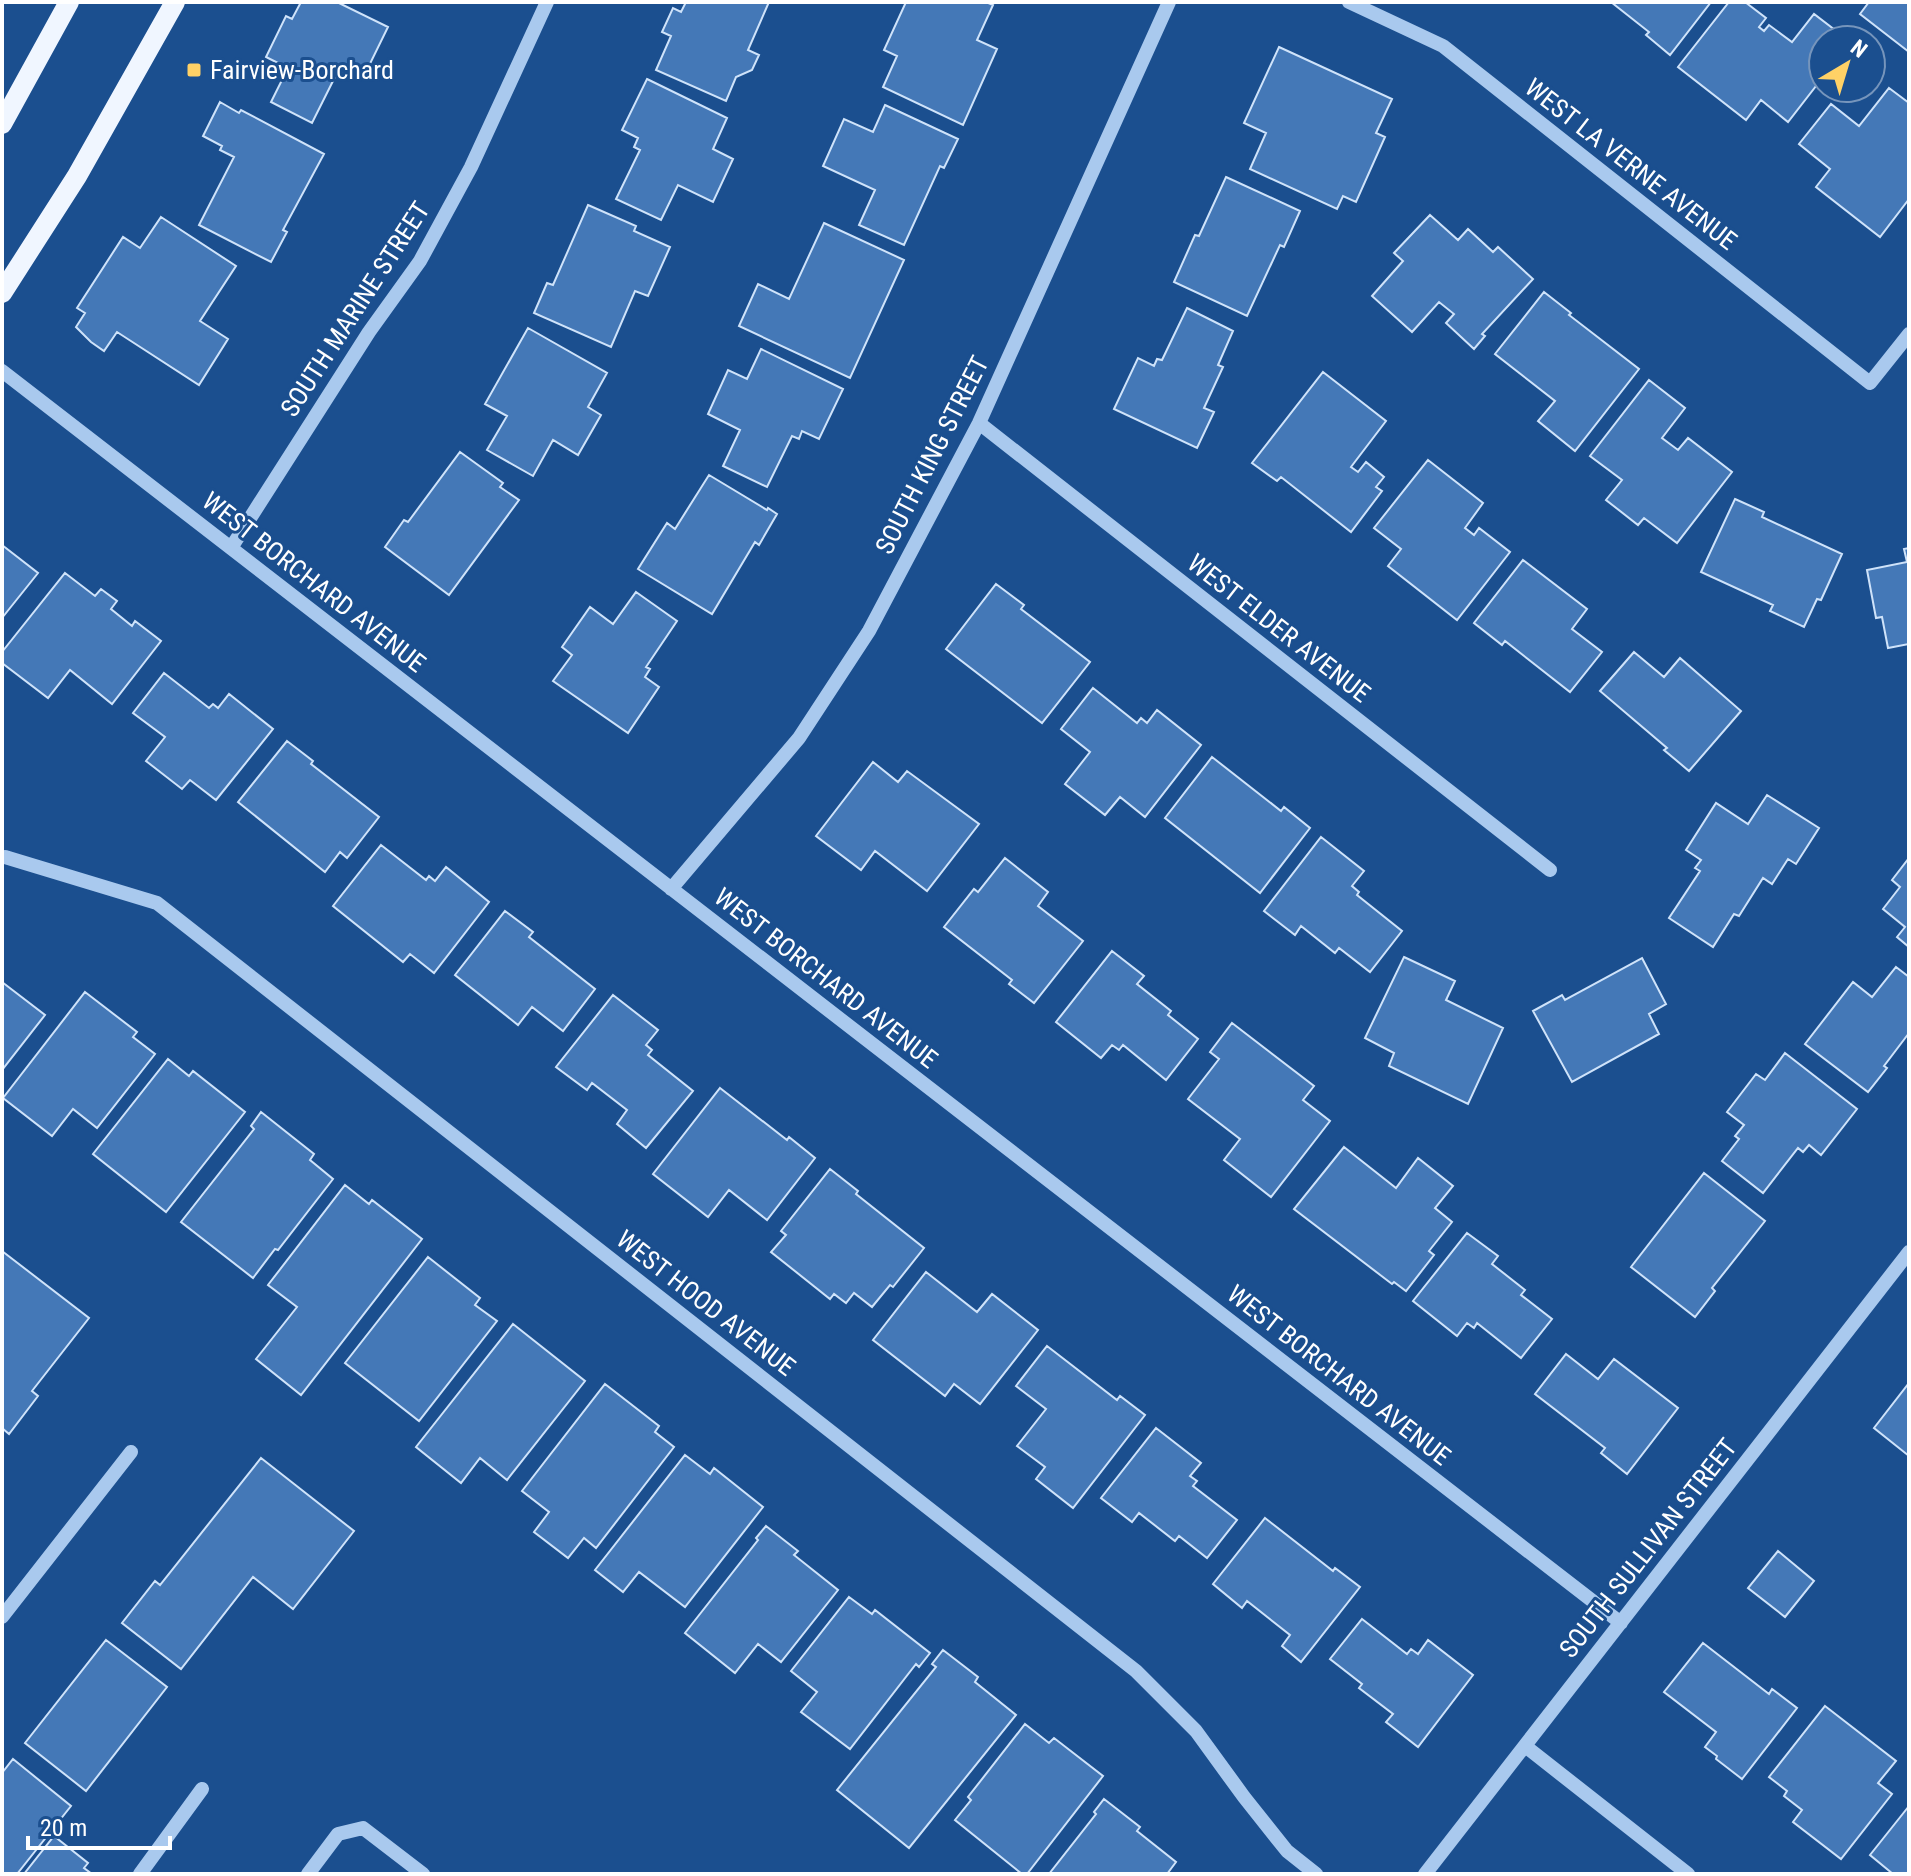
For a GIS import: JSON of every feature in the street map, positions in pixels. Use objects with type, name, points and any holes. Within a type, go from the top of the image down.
[{"type":"main road","points":[[2,124],[69,2]]},
{"type":"main road","points":[[2,293],[77,176],[175,2]]},
{"type":"street","name":"SOUTH MARINE STREET","points":[[231,548],[369,332],[420,261],[471,167],[547,2]]},
{"type":"street","name":"SOUTH KING STREET","points":[[671,889],[799,738],[869,631],[979,423],[1169,2]]},
{"type":"street","name":"WEST LA VERNE AVENUE","points":[[1349,2],[1443,46],[1870,383],[1909,334]]},
{"type":"street","name":"WEST BORCHARD AVENUE","points":[[2,371],[1621,1623]]},
{"type":"street","name":"WEST ELDER AVENUE","points":[[979,423],[1550,870]]},
{"type":"street","name":"WEST HOOD AVENUE","points":[[5,857],[157,903],[1136,1671],[1196,1731],[1287,1851],[1316,1874]]},
{"type":"street","name":"SOUTH SULLIVAN STREET","points":[[1425,1874],[1909,1252]]},
{"type":"street","points":[[2,1617],[131,1452]]},
{"type":"street","points":[[1525,1746],[1688,1874]]},
{"type":"street","points":[[140,1874],[202,1789]]},
{"type":"street","points":[[308,1874],[338,1834],[363,1828],[423,1874]]},
{"type":"building","points":[[301,2],[337,2],[388,27],[364,76],[348,69],[344,77],[337,73],[312,123],[271,102],[288,68],[266,57],[286,16],[292,19]]},
{"type":"building","points":[[686,2],[769,2],[748,50],[759,55],[752,70],[736,77],[726,101],[656,70],[671,36],[662,32],[673,8],[681,12]]},
{"type":"building","points":[[906,2],[986,2],[993,5],[977,40],[997,49],[963,125],[883,87],[897,56],[884,50]]},
{"type":"building","points":[[1611,2],[1711,2],[1670,55],[1646,35],[1649,32]]},
{"type":"building","points":[[1729,2],[1745,2],[1766,18],[1759,27],[1764,31],[1769,25],[1792,42],[1814,14],[1827,24],[1807,24],[1807,98],[1788,122],[1761,100],[1746,120],[1678,67]]},
{"type":"building","points":[[1869,2],[1909,2],[1909,52],[1887,35],[1887,24],[1873,24],[1860,14]]},
{"type":"building","points":[[1279,47],[1392,99],[1376,133],[1385,137],[1356,202],[1343,196],[1337,209],[1250,169],[1266,133],[1244,123]]},
{"type":"building","points":[[647,79],[727,118],[713,149],[733,159],[713,202],[678,185],[661,220],[616,199],[640,150],[634,147],[638,138],[622,130]]},
{"type":"building","points":[[1889,88],[1909,103],[1909,199],[1880,237],[1816,187],[1830,169],[1799,144],[1831,104],[1859,126],[1876,104],[1887,104]]},
{"type":"building","points":[[220,102],[324,154],[283,230],[287,232],[271,262],[199,225],[234,157],[203,136]]},
{"type":"building","points":[[885,105],[958,139],[944,168],[940,166],[904,245],[859,225],[875,190],[823,166],[844,119],[873,132]]},
{"type":"building","points":[[1226,177],[1300,211],[1284,247],[1280,245],[1247,316],[1174,282]]},
{"type":"building","points":[[588,205],[636,226],[634,231],[670,247],[648,296],[635,291],[611,347],[534,313],[547,283],[553,285]]},
{"type":"building","points":[[1430,215],[1458,240],[1468,229],[1493,252],[1498,247],[1533,279],[1482,334],[1485,336],[1474,349],[1446,323],[1454,314],[1439,302],[1412,332],[1372,296],[1403,261],[1394,253]]},
{"type":"building","points":[[161,217],[236,266],[200,321],[228,339],[199,385],[117,332],[104,351],[76,327],[85,313],[77,308],[123,237],[140,248]]},
{"type":"building","points":[[824,223],[904,260],[850,378],[739,326],[758,284],[789,299]]},
{"type":"building","points":[[1544,292],[1639,369],[1575,451],[1538,421],[1555,401],[1495,354]]},
{"type":"building","points":[[1187,308],[1233,331],[1218,365],[1223,367],[1204,408],[1214,412],[1197,448],[1114,409],[1138,358],[1154,366],[1157,359],[1162,360]]},
{"type":"building","points":[[528,328],[607,373],[588,407],[601,415],[578,455],[553,440],[533,476],[487,450],[507,416],[485,404]]},
{"type":"building","points":[[761,349],[843,389],[819,439],[802,431],[799,439],[792,436],[767,487],[723,466],[740,430],[708,414],[728,370],[747,379]]},
{"type":"building","points":[[1323,372],[1386,421],[1351,467],[1358,472],[1366,462],[1384,477],[1376,487],[1382,491],[1351,532],[1281,477],[1277,481],[1252,463]]},
{"type":"building","points":[[1649,380],[1685,408],[1662,438],[1678,450],[1688,438],[1732,472],[1677,543],[1644,518],[1638,525],[1606,500],[1622,480],[1590,456]]},
{"type":"building","points":[[460,452],[503,483],[500,487],[519,500],[449,595],[385,547],[404,520],[408,522]]},
{"type":"building","points":[[1428,460],[1483,503],[1465,528],[1474,535],[1479,528],[1510,552],[1457,620],[1388,566],[1401,549],[1374,528]]},
{"type":"building","points":[[709,475],[777,514],[759,545],[755,542],[712,614],[638,569],[667,523],[675,529]]},
{"type":"building","points":[[1735,499],[1764,512],[1762,517],[1842,554],[1821,600],[1817,599],[1804,627],[1770,611],[1773,605],[1701,572]]},
{"type":"building","points":[[2,545],[38,573],[2,618]]},
{"type":"building","points":[[1909,548],[1909,644],[1888,648],[1882,617],[1876,618],[1867,570],[1907,562],[1904,549]]},
{"type":"building","points":[[1523,560],[1587,609],[1572,629],[1602,652],[1570,692],[1505,641],[1502,645],[1474,623]]},
{"type":"building","points":[[65,573],[95,596],[101,589],[117,601],[111,609],[132,626],[135,621],[161,641],[112,704],[70,670],[48,698],[2,663],[2,652]]},
{"type":"building","points":[[996,584],[1024,605],[1021,609],[1090,662],[1042,723],[946,649]]},
{"type":"building","points":[[636,592],[677,621],[646,667],[650,669],[645,677],[659,687],[628,733],[553,681],[572,655],[562,647],[590,607],[613,624]]},
{"type":"building","points":[[1634,652],[1664,677],[1680,658],[1741,711],[1689,771],[1600,691]]},
{"type":"building","points":[[164,673],[209,708],[213,704],[218,708],[229,694],[273,729],[216,800],[190,780],[182,789],[146,761],[165,737],[133,713]]},
{"type":"building","points":[[1093,688],[1137,723],[1141,718],[1147,723],[1157,710],[1201,745],[1145,817],[1120,797],[1105,815],[1065,784],[1090,752],[1061,729]]},
{"type":"building","points":[[287,741],[313,761],[311,764],[379,817],[347,858],[340,852],[325,872],[238,802]]},
{"type":"building","points":[[1212,757],[1281,811],[1284,807],[1310,828],[1260,893],[1165,818]]},
{"type":"building","points":[[873,762],[898,782],[907,771],[979,824],[927,891],[875,851],[861,870],[816,836]]},
{"type":"building","points":[[1767,795],[1819,828],[1796,864],[1788,859],[1772,884],[1763,878],[1739,916],[1734,914],[1713,947],[1669,918],[1700,871],[1695,868],[1701,860],[1686,850],[1716,803],[1748,824]]},
{"type":"building","points":[[1321,837],[1364,871],[1352,886],[1359,892],[1357,895],[1402,931],[1370,972],[1339,948],[1335,953],[1301,926],[1295,935],[1264,911]]},
{"type":"building","points":[[381,845],[426,880],[429,876],[435,881],[446,867],[489,902],[434,973],[410,954],[403,962],[333,906]]},
{"type":"building","points":[[1005,858],[1048,892],[1038,906],[1083,941],[1034,1003],[1009,984],[1012,980],[944,927],[974,889],[978,892]]},
{"type":"building","points":[[1909,858],[1909,947],[1897,937],[1905,927],[1883,909],[1900,887],[1892,880]]},
{"type":"building","points":[[505,911],[533,932],[529,937],[595,989],[563,1031],[532,1007],[518,1025],[455,975]]},
{"type":"building","points":[[1112,951],[1144,976],[1137,984],[1171,1011],[1168,1015],[1198,1039],[1166,1080],[1123,1045],[1119,1050],[1112,1045],[1101,1058],[1056,1022]]},
{"type":"building","points":[[1404,957],[1455,981],[1446,1000],[1503,1028],[1468,1104],[1389,1066],[1394,1053],[1365,1038]]},
{"type":"building","points":[[1642,958],[1666,1004],[1649,1014],[1659,1034],[1572,1082],[1533,1011],[1562,995],[1565,1000]]},
{"type":"building","points":[[1896,967],[1909,977],[1909,1033],[1868,1092],[1805,1044],[1853,982],[1872,997]]},
{"type":"building","points":[[2,982],[45,1015],[2,1070]]},
{"type":"building","points":[[85,992],[137,1032],[133,1037],[155,1054],[97,1128],[73,1109],[52,1136],[3,1098]]},
{"type":"building","points":[[613,995],[658,1030],[646,1045],[652,1050],[648,1055],[693,1091],[646,1148],[617,1124],[627,1110],[592,1083],[587,1090],[556,1067]]},
{"type":"building","points":[[1232,1023],[1314,1086],[1303,1100],[1330,1121],[1271,1197],[1224,1160],[1240,1139],[1188,1099],[1219,1059],[1210,1052]]},
{"type":"building","points":[[1785,1053],[1857,1109],[1821,1155],[1809,1145],[1803,1152],[1798,1148],[1763,1193],[1722,1161],[1739,1139],[1735,1136],[1744,1125],[1727,1112],[1756,1074],[1765,1080]]},
{"type":"building","points":[[168,1059],[189,1076],[193,1071],[245,1112],[166,1212],[93,1154]]},
{"type":"building","points":[[720,1088],[815,1158],[767,1220],[729,1190],[708,1217],[653,1174]]},
{"type":"building","points":[[261,1112],[314,1154],[310,1160],[333,1179],[253,1278],[181,1222],[254,1129],[251,1126]]},
{"type":"building","points":[[1344,1147],[1396,1188],[1418,1158],[1453,1186],[1435,1208],[1452,1222],[1429,1251],[1434,1255],[1406,1291],[1394,1282],[1392,1284],[1294,1209]]},
{"type":"building","points":[[830,1169],[858,1191],[856,1194],[924,1248],[893,1287],[890,1285],[872,1307],[854,1293],[846,1303],[834,1294],[830,1299],[771,1252],[786,1235],[781,1231]]},
{"type":"building","points":[[1704,1173],[1765,1221],[1712,1288],[1715,1291],[1695,1317],[1631,1267]]},
{"type":"building","points":[[345,1185],[369,1204],[372,1200],[422,1239],[301,1395],[256,1359],[297,1307],[268,1285]]},
{"type":"building","points":[[1467,1233],[1498,1256],[1492,1264],[1525,1290],[1521,1295],[1552,1319],[1521,1358],[1477,1323],[1474,1328],[1467,1323],[1457,1336],[1413,1301]]},
{"type":"building","points":[[2,1251],[89,1318],[32,1391],[38,1396],[9,1434],[2,1428]]},
{"type":"building","points":[[428,1257],[480,1298],[475,1305],[497,1321],[419,1421],[345,1363]]},
{"type":"building","points":[[926,1272],[977,1312],[992,1294],[1038,1330],[980,1404],[954,1384],[945,1396],[873,1340]]},
{"type":"building","points":[[513,1324],[585,1381],[507,1480],[480,1458],[461,1483],[416,1447]]},
{"type":"building","points":[[1047,1346],[1117,1400],[1120,1396],[1145,1415],[1073,1508],[1036,1479],[1045,1467],[1017,1446],[1046,1409],[1016,1386]]},
{"type":"building","points":[[1566,1354],[1598,1379],[1614,1359],[1678,1408],[1627,1474],[1601,1453],[1605,1448],[1535,1394]]},
{"type":"building","points":[[1909,1383],[1909,1456],[1874,1428]]},
{"type":"building","points":[[605,1384],[659,1426],[655,1432],[674,1447],[596,1548],[584,1538],[568,1558],[534,1532],[549,1512],[522,1491]]},
{"type":"building","points":[[1156,1428],[1201,1463],[1190,1476],[1197,1481],[1193,1486],[1237,1520],[1207,1558],[1179,1536],[1175,1541],[1139,1513],[1132,1522],[1101,1498]]},
{"type":"building","points":[[685,1455],[710,1474],[714,1468],[763,1507],[685,1607],[639,1572],[623,1592],[595,1570]]},
{"type":"building","points":[[261,1458],[354,1531],[293,1609],[253,1577],[181,1669],[122,1623],[155,1581],[160,1585]]},
{"type":"building","points":[[1265,1518],[1333,1571],[1335,1568],[1360,1587],[1301,1662],[1282,1646],[1290,1635],[1247,1601],[1242,1608],[1213,1584]]},
{"type":"building","points":[[766,1526],[798,1551],[794,1555],[838,1590],[781,1662],[758,1644],[735,1673],[685,1633]]},
{"type":"building","points":[[1778,1551],[1814,1581],[1785,1617],[1748,1588]]},
{"type":"building","points":[[849,1597],[872,1614],[875,1610],[930,1653],[919,1667],[916,1664],[850,1749],[801,1712],[817,1692],[791,1671]]},
{"type":"building","points":[[1362,1619],[1407,1654],[1411,1649],[1418,1654],[1428,1640],[1473,1675],[1418,1747],[1386,1722],[1393,1714],[1359,1688],[1362,1684],[1330,1659]]},
{"type":"building","points":[[106,1640],[167,1687],[86,1791],[25,1743]]},
{"type":"building","points":[[1703,1643],[1769,1694],[1772,1689],[1797,1708],[1742,1779],[1705,1747],[1716,1732],[1664,1692]]},
{"type":"building","points":[[943,1650],[978,1677],[975,1682],[1016,1715],[909,1848],[837,1790],[936,1667],[932,1664]]},
{"type":"building","points":[[1825,1706],[1896,1761],[1878,1783],[1892,1794],[1841,1859],[1793,1822],[1802,1810],[1784,1796],[1787,1791],[1769,1777]]},
{"type":"building","points":[[1025,1724],[1049,1743],[1054,1738],[1103,1776],[1027,1874],[1022,1874],[955,1820],[971,1800],[968,1797]]},
{"type":"building","points":[[13,1759],[71,1806],[17,1874],[2,1874],[2,1773]]},
{"type":"building","points":[[1104,1799],[1140,1827],[1137,1831],[1176,1862],[1167,1874],[1049,1874],[1096,1814],[1094,1812]]},
{"type":"building","points":[[1909,1806],[1909,1874],[1893,1874],[1870,1855]]},
{"type":"building","points":[[54,1836],[88,1863],[84,1868],[92,1874],[24,1874]]},
{"type":"place","name":"Fairview-Borchard","points":[[194,70]]}]
